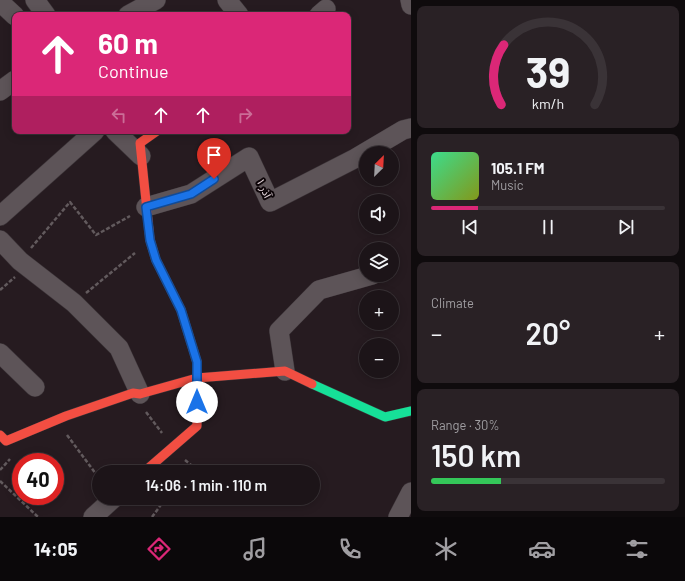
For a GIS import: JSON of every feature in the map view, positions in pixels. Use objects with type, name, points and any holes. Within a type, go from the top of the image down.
[{"type":"street","points":[[35,0],[44,12]]},
{"type":"street","points":[[134,12],[156,0]]},
{"type":"street","points":[[227,0],[237,12]]},
{"type":"street","points":[[410,0],[411,4]]},
{"type":"street","points":[[0,2],[12,13]]},
{"type":"street","points":[[0,92],[12,82]]},
{"type":"street","name":"آذر ۱","points":[[146,207],[191,194],[249,157],[270,202],[354,159],[403,130],[411,128]]},
{"type":"street","points":[[0,216],[92,134]]},
{"type":"street","points":[[118,134],[141,156]]},
{"type":"street","points":[[152,465],[197,426],[197,362],[181,310],[156,260],[150,240],[140,143],[154,134]]},
{"type":"street","points":[[0,240],[20,261],[74,303],[119,348],[136,394]]},
{"type":"street","points":[[286,371],[279,331],[319,290],[359,279]]},
{"type":"street","points":[[0,353],[35,387]]},
{"type":"street","points":[[0,435],[6,441],[56,420],[136,394],[197,378],[286,371],[385,417],[411,411]]},
{"type":"street","points":[[398,517],[411,492]]},
{"type":"street","points":[[93,517],[106,505]]},
{"type":"path","points":[[20,261],[70,202],[96,235],[146,207]]},
{"type":"path","points":[[74,303],[150,240]]},
{"type":"path","points":[[136,394],[172,447]]},
{"type":"path","points":[[56,420],[92,469]]},
{"type":"path","points":[[0,481],[38,517]]},
{"type":"path","points":[[152,517],[161,505]]},
{"type":"traffic: fast","points":[[312,384],[385,417],[411,411]]},
{"type":"traffic: jam","points":[[152,465],[197,426],[197,362],[181,310],[156,260],[150,240],[140,143],[153,134]]},
{"type":"traffic: jam","points":[[0,435],[6,441],[66,416],[133,393],[140,394],[197,378],[285,371],[312,384]]},
{"type":"route","points":[[197,402],[197,362],[181,310],[156,260],[150,240],[146,207],[191,194],[214,179]]}]
